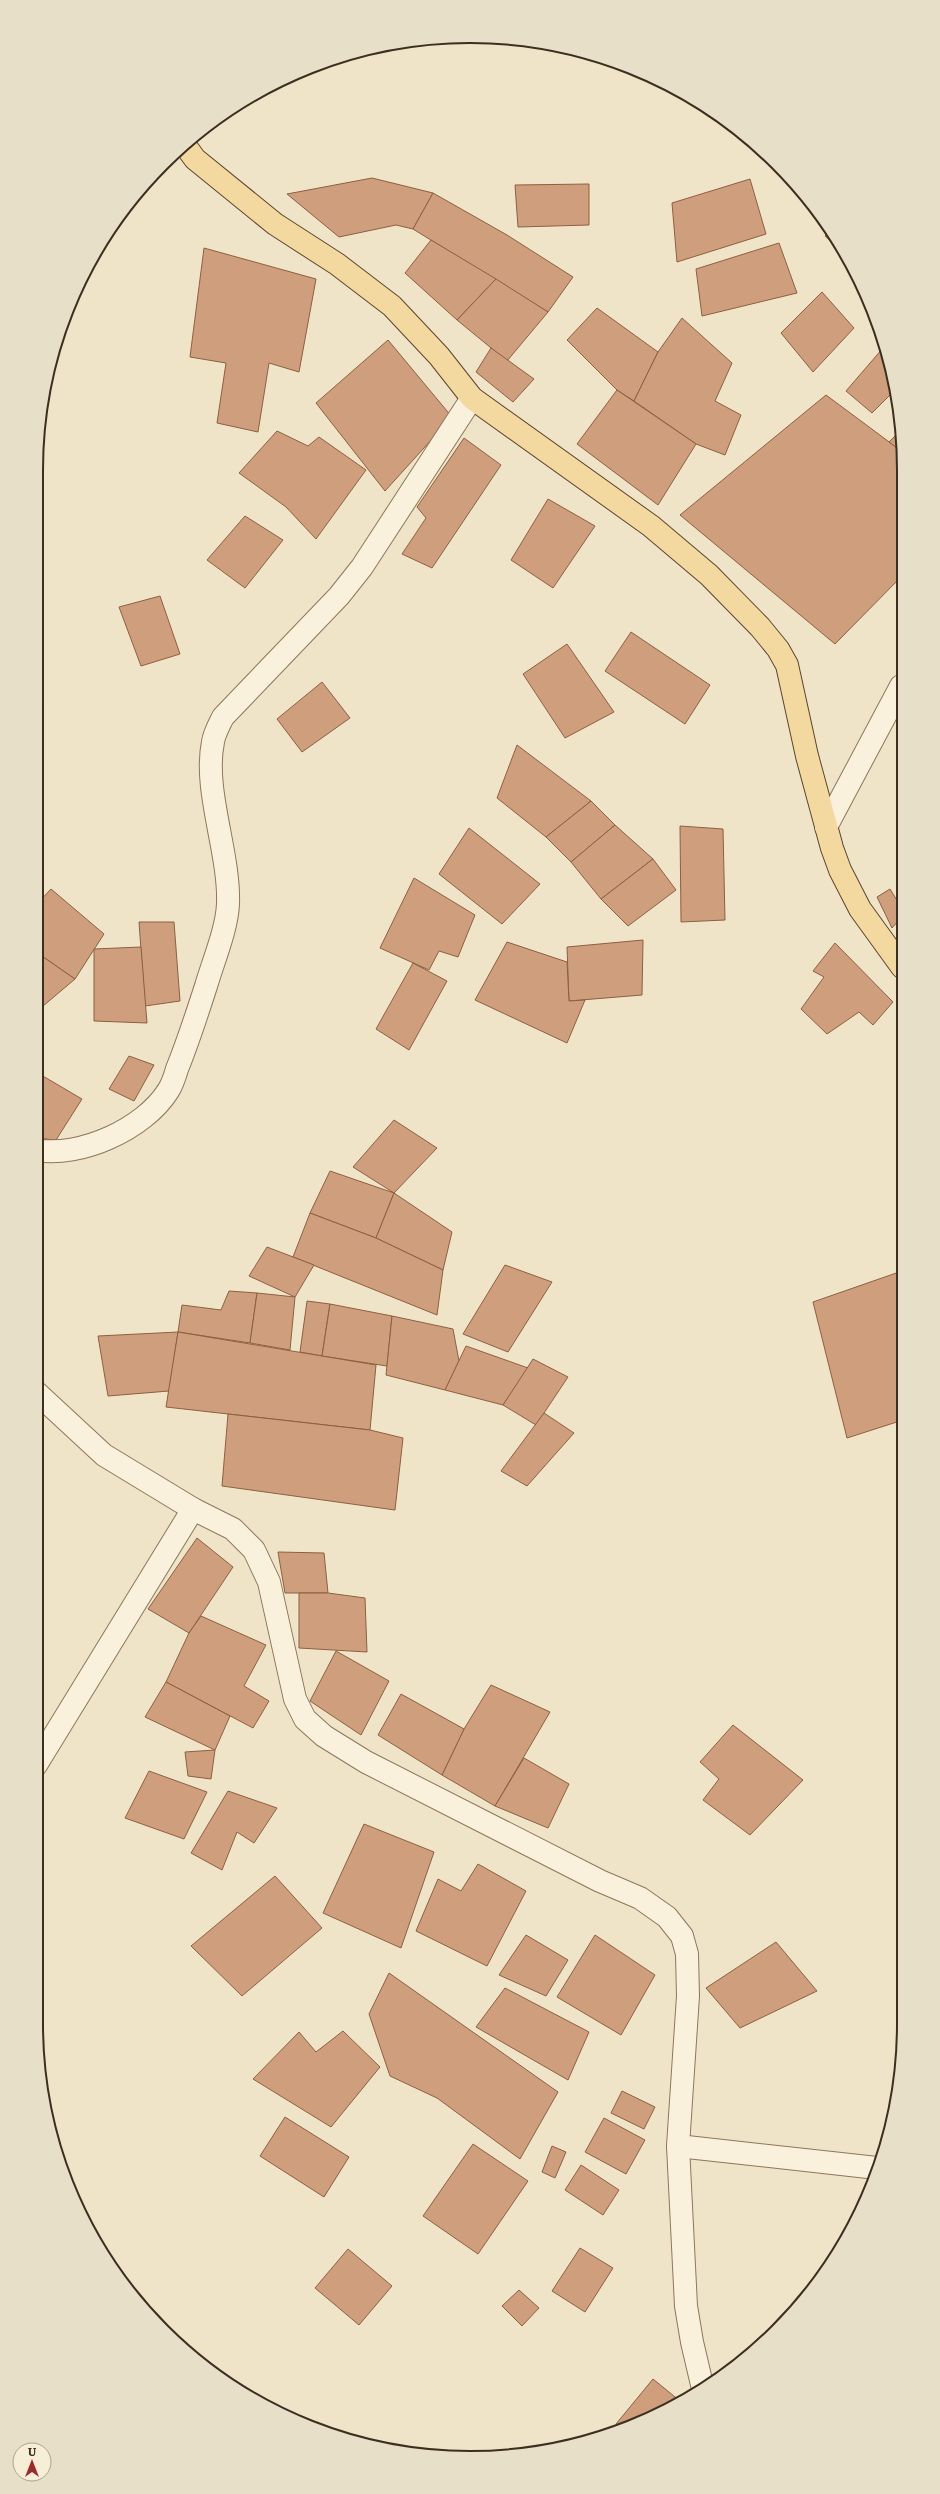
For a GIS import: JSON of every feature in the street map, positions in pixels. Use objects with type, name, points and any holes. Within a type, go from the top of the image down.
[{"type":"main road","points":[[188,149],[195,159],[270,220],[336,264],[392,306],[439,356],[472,398],[651,526],[709,575],[760,627],[778,649],[786,665],[826,827],[840,870],[860,910],[897,960]]},
{"type":"street","points":[[43,1151],[82,1147],[121,1134],[148,1113],[168,1091],[197,1014],[219,945],[228,906],[228,874],[211,763],[213,741],[223,717],[338,596],[362,568],[472,398]]},
{"type":"street","points":[[826,827],[897,694]]},
{"type":"street","points":[[43,1398],[104,1455],[193,1509],[233,1529],[254,1550],[269,1582],[296,1698],[305,1719],[324,1736],[366,1762],[600,1881],[640,1898],[668,1917],[682,1936],[687,1954],[688,1996],[678,2146],[686,2306],[692,2342],[701,2383]]},
{"type":"street","points":[[43,1754],[193,1509]]},
{"type":"street","points":[[678,2146],[872,2167]]},
{"type":"building","points":[[372,178],[433,193],[413,229],[396,225],[339,237],[287,194]]},
{"type":"building","points":[[750,179],[766,234],[677,262],[672,203]]},
{"type":"building","points":[[589,184],[589,225],[518,227],[515,185]]},
{"type":"building","points":[[433,193],[507,235],[573,277],[548,312],[413,229]]},
{"type":"building","points":[[431,240],[496,279],[457,320],[405,273]]},
{"type":"building","points":[[779,243],[797,293],[702,316],[696,269]]},
{"type":"building","points":[[204,248],[316,279],[299,372],[269,363],[258,432],[217,423],[226,363],[190,357]]},
{"type":"building","points":[[496,279],[548,312],[507,361],[457,320]]},
{"type":"building","points":[[822,292],[854,328],[813,372],[781,333]]},
{"type":"building","points":[[597,308],[658,352],[634,401],[617,390],[567,340]]},
{"type":"building","points":[[682,318],[732,363],[715,401],[741,415],[725,455],[696,444],[634,401],[658,352]]},
{"type":"building","points":[[388,340],[452,417],[385,491],[316,403]]},
{"type":"building","points":[[491,348],[534,379],[513,402],[476,372]]},
{"type":"building","points":[[880,352],[890,395],[872,413],[846,391]]},
{"type":"building","points":[[617,390],[696,444],[658,505],[577,444]]},
{"type":"building","points":[[826,395],[896,447],[897,581],[835,644],[680,515]]},
{"type":"building","points":[[277,431],[308,446],[319,437],[366,470],[316,539],[286,507],[239,473]]},
{"type":"building","points":[[895,436],[896,447],[889,442]]},
{"type":"building","points":[[464,438],[501,465],[432,568],[402,554],[426,518],[417,507]]},
{"type":"building","points":[[548,499],[595,526],[553,588],[511,560]]},
{"type":"building","points":[[245,516],[283,540],[245,588],[207,560]]},
{"type":"building","points":[[160,596],[180,654],[141,666],[119,607]]},
{"type":"building","points":[[631,632],[710,685],[685,724],[605,671]]},
{"type":"building","points":[[567,644],[614,712],[565,738],[523,674]]},
{"type":"building","points":[[322,682],[350,718],[302,752],[277,719]]},
{"type":"building","points":[[517,745],[591,801],[546,837],[497,798]]},
{"type":"building","points":[[591,801],[615,825],[571,862],[546,837]]},
{"type":"building","points":[[615,825],[653,859],[601,899],[571,862]]},
{"type":"building","points":[[680,826],[723,829],[725,920],[681,922]]},
{"type":"building","points":[[469,828],[540,884],[502,924],[439,874]]},
{"type":"building","points":[[653,859],[676,890],[628,926],[601,899]]},
{"type":"building","points":[[414,878],[475,915],[458,957],[439,951],[429,970],[380,948]]},
{"type":"building","points":[[51,889],[104,934],[75,979],[43,957],[43,898]]},
{"type":"building","points":[[890,889],[897,900],[897,922],[892,928],[877,897]]},
{"type":"building","points":[[139,922],[174,922],[180,1001],[145,1006]]},
{"type":"building","points":[[643,940],[642,995],[569,1001],[567,947]]},
{"type":"building","points":[[507,942],[567,962],[569,1001],[585,1000],[567,1043],[475,1000]]},
{"type":"building","points":[[835,943],[893,1002],[873,1025],[859,1012],[827,1034],[801,1009],[824,977],[813,971]]},
{"type":"building","points":[[141,947],[147,1023],[94,1021],[94,949]]},
{"type":"building","points":[[43,957],[75,979],[43,1006]]},
{"type":"building","points":[[413,963],[447,981],[409,1050],[376,1029]]},
{"type":"building","points":[[129,1056],[154,1065],[134,1101],[109,1089]]},
{"type":"building","points":[[43,1076],[82,1099],[56,1140],[43,1139]]},
{"type":"building","points":[[394,1120],[437,1148],[394,1193],[353,1167]]},
{"type":"building","points":[[330,1171],[394,1193],[376,1238],[310,1213]]},
{"type":"building","points":[[394,1193],[452,1232],[443,1270],[376,1238]]},
{"type":"building","points":[[310,1213],[376,1238],[443,1270],[437,1315],[293,1257]]},
{"type":"building","points":[[267,1247],[314,1265],[295,1297],[249,1276]]},
{"type":"building","points":[[505,1265],[552,1282],[508,1352],[463,1334]]},
{"type":"building","points":[[897,1273],[897,1422],[847,1438],[813,1302]]},
{"type":"building","points":[[229,1291],[257,1293],[250,1343],[178,1332],[182,1305],[221,1310]]},
{"type":"building","points":[[257,1293],[295,1297],[290,1350],[250,1343]]},
{"type":"building","points":[[307,1301],[330,1304],[322,1356],[300,1352]]},
{"type":"building","points":[[330,1304],[392,1316],[387,1366],[322,1356]]},
{"type":"building","points":[[392,1316],[453,1329],[459,1361],[445,1390],[386,1375]]},
{"type":"building","points":[[178,1332],[169,1391],[108,1396],[98,1336]]},
{"type":"building","points":[[178,1332],[376,1365],[370,1430],[166,1407]]},
{"type":"building","points":[[466,1346],[528,1368],[503,1405],[445,1390]]},
{"type":"building","points":[[533,1359],[568,1377],[536,1425],[503,1405]]},
{"type":"building","points":[[544,1413],[574,1433],[527,1486],[501,1471]]},
{"type":"building","points":[[228,1414],[370,1430],[403,1438],[395,1510],[222,1486]]},
{"type":"building","points":[[197,1538],[233,1567],[189,1633],[148,1609]]},
{"type":"building","points":[[278,1552],[324,1553],[328,1593],[285,1593]]},
{"type":"building","points":[[299,1593],[328,1593],[365,1598],[367,1652],[299,1648]]},
{"type":"building","points":[[201,1616],[266,1645],[244,1686],[269,1701],[253,1728],[166,1682],[189,1633]]},
{"type":"building","points":[[336,1651],[389,1681],[361,1735],[310,1701]]},
{"type":"building","points":[[166,1682],[230,1716],[215,1750],[145,1717]]},
{"type":"building","points":[[491,1685],[550,1712],[495,1806],[442,1775],[464,1729]]},
{"type":"building","points":[[401,1694],[464,1729],[442,1775],[378,1735]]},
{"type":"building","points":[[733,1725],[803,1780],[750,1835],[703,1800],[719,1779],[700,1762]]},
{"type":"building","points":[[215,1750],[211,1779],[188,1776],[185,1752]]},
{"type":"building","points":[[524,1758],[569,1784],[548,1828],[495,1806]]},
{"type":"building","points":[[149,1771],[207,1792],[184,1839],[125,1818]]},
{"type":"building","points":[[228,1791],[277,1808],[254,1843],[237,1832],[222,1870],[191,1853]]},
{"type":"building","points":[[364,1824],[434,1852],[401,1948],[323,1913]]},
{"type":"building","points":[[478,1864],[526,1891],[487,1966],[416,1931],[438,1879],[461,1891]]},
{"type":"building","points":[[275,1876],[322,1928],[242,1996],[191,1946]]},
{"type":"building","points":[[526,1935],[568,1960],[546,1996],[499,1975]]},
{"type":"building","points":[[595,1935],[655,1975],[621,2035],[557,1997]]},
{"type":"building","points":[[776,1942],[817,1991],[740,2028],[706,1988]]},
{"type":"building","points":[[389,1973],[558,2092],[520,2159],[437,2098],[390,2076],[369,2014]]},
{"type":"building","points":[[505,1988],[589,2032],[568,2080],[476,2027]]},
{"type":"building","points":[[343,2031],[380,2067],[331,2127],[253,2079],[299,2032],[316,2052]]},
{"type":"building","points":[[622,2091],[655,2107],[644,2129],[611,2113]]},
{"type":"building","points":[[285,2117],[349,2157],[324,2197],[260,2156]]},
{"type":"building","points":[[604,2118],[645,2140],[626,2174],[585,2152]]},
{"type":"building","points":[[473,2144],[528,2181],[478,2254],[423,2216]]},
{"type":"building","points":[[552,2146],[566,2152],[555,2178],[542,2172]]},
{"type":"building","points":[[581,2165],[619,2190],[603,2215],[565,2190]]},
{"type":"building","points":[[580,2248],[613,2268],[585,2312],[552,2291]]},
{"type":"building","points":[[348,2249],[392,2286],[359,2325],[315,2288]]},
{"type":"building","points":[[519,2290],[539,2308],[522,2326],[502,2306]]},
{"type":"building","points":[[653,2379],[676,2398],[659,2407],[616,2424]]}]
